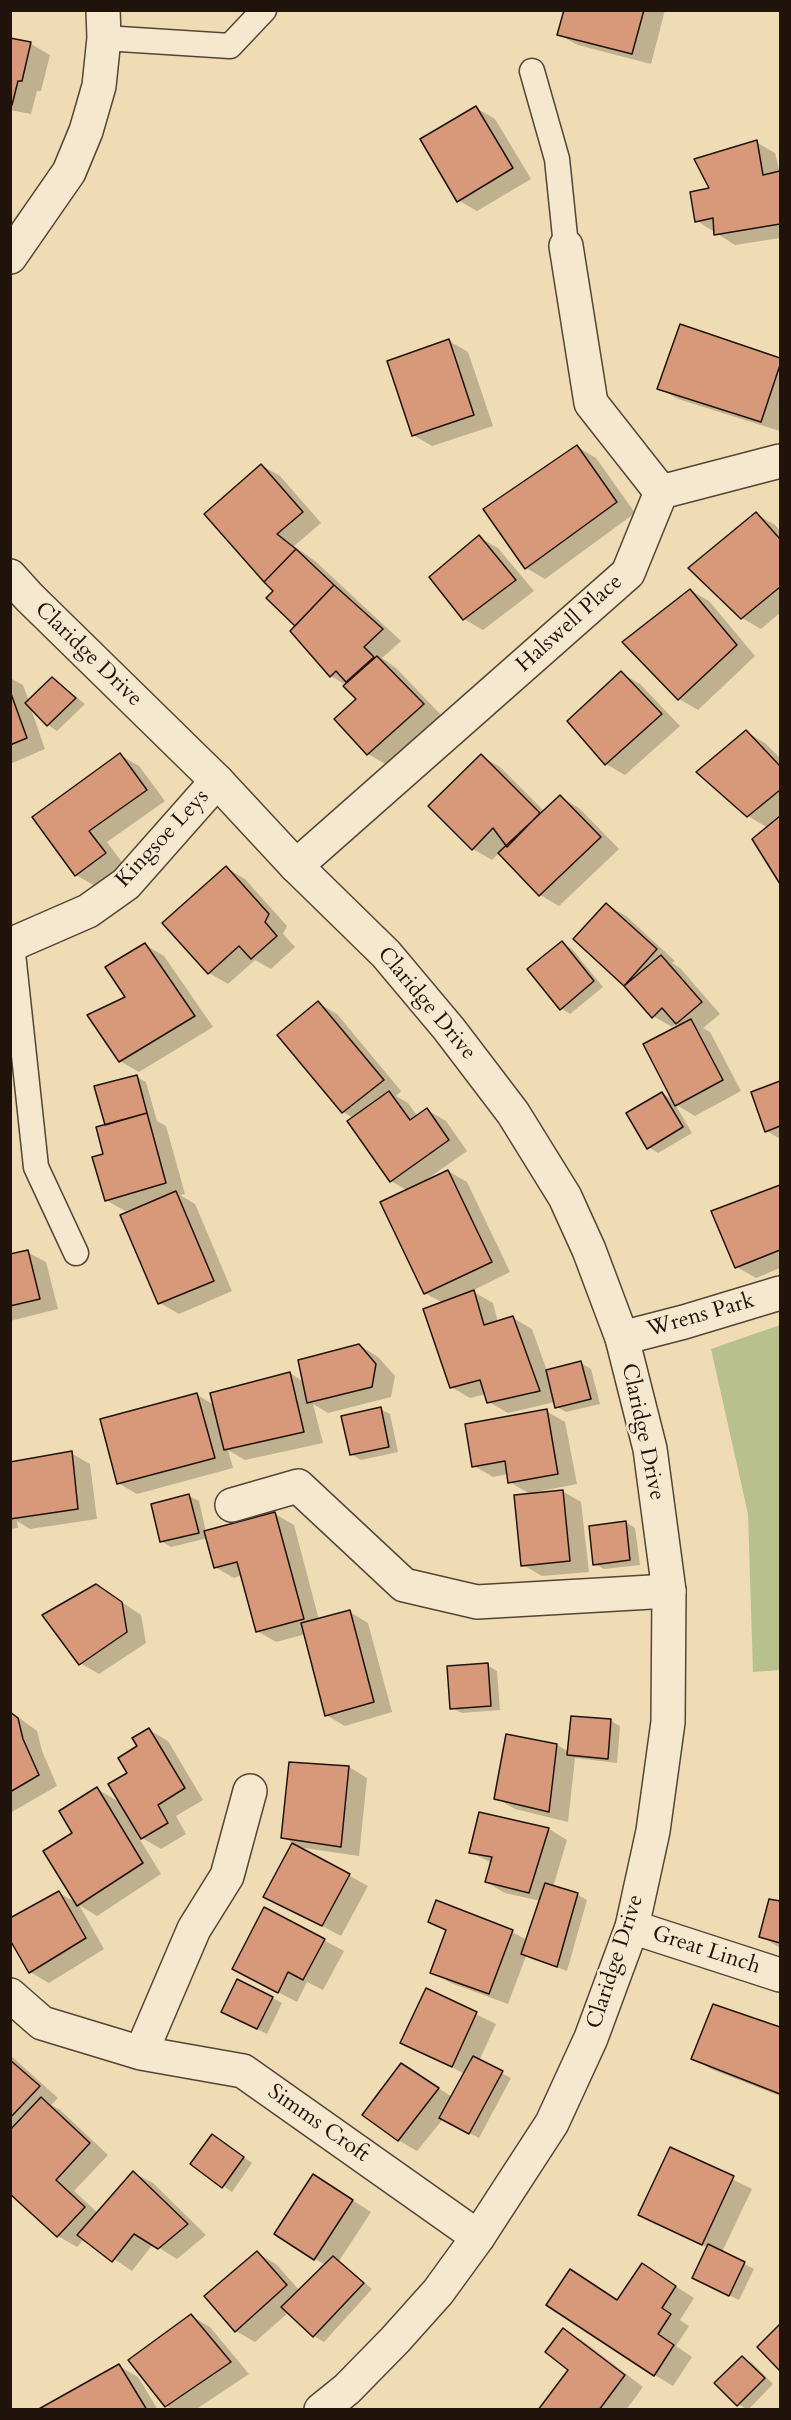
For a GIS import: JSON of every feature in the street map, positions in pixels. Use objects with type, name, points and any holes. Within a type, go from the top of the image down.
[{"type":"street","points":[[10,257],[69,172],[87,131],[99,86],[103,24]]},
{"type":"street","points":[[566,246],[591,403],[661,492],[780,461]]},
{"type":"street","name":"Halswell Place","points":[[296,866],[628,573],[661,492]]},
{"type":"street","name":"Claridge Drive","points":[[10,576],[217,781],[296,866],[386,954],[449,1029],[513,1113],[565,1197],[590,1250],[622,1338],[650,1449],[669,1591],[668,1722],[653,1831],[632,1927],[591,2038],[552,2123],[478,2237],[438,2292],[347,2389],[321,2409]]},
{"type":"street","name":"Kingsoe Leys","points":[[11,944],[88,911],[126,884],[217,781]]},
{"type":"street","name":"Wrens Park","points":[[622,1338],[780,1293]]},
{"type":"street","points":[[232,1505],[298,1486],[404,1585],[477,1602],[669,1591]]},
{"type":"street","points":[[141,2054],[194,1929],[227,1876],[250,1791]]},
{"type":"street","name":"Great Linch","points":[[632,1927],[780,1975]]},
{"type":"street","name":"Simms Croft","points":[[10,1995],[42,2023],[141,2054],[243,2071],[478,2237]]},
{"type":"lane","points":[[103,24],[230,46],[264,10]]},
{"type":"lane","points":[[532,71],[557,159],[566,246]]},
{"type":"lane","name":"Kingsoe Leys","points":[[11,944],[36,1167],[76,1253]]},
{"type":"green space","points":[[780,1325],[780,1670],[753,1672],[748,1514],[711,1349]]},
{"type":"building","points":[[564,10],[644,10],[632,54],[557,35]]},
{"type":"building","points":[[10,38],[31,42],[22,81],[18,81],[12,105],[10,104]]},
{"type":"building","points":[[476,106],[513,168],[457,202],[420,139]]},
{"type":"building","points":[[757,140],[763,175],[780,171],[780,224],[714,235],[713,218],[695,222],[690,192],[709,188],[694,159]]},
{"type":"building","points":[[680,324],[780,358],[780,365],[761,422],[657,389]]},
{"type":"building","points":[[449,339],[474,415],[412,436],[387,361]]},
{"type":"building","points":[[577,445],[617,502],[525,569],[483,509]]},
{"type":"building","points":[[261,464],[303,512],[277,534],[296,549],[264,582],[204,514]]},
{"type":"building","points":[[756,512],[780,539],[780,587],[741,619],[688,568]]},
{"type":"building","points":[[479,535],[516,580],[463,620],[429,577]]},
{"type":"building","points":[[296,549],[334,585],[295,626],[266,598],[273,591],[264,582]]},
{"type":"building","points":[[334,585],[383,629],[364,647],[374,657],[346,682],[336,671],[330,677],[290,631]]},
{"type":"building","points":[[690,589],[737,645],[678,700],[622,642]]},
{"type":"building","points":[[377,656],[424,704],[367,755],[334,719],[356,699],[343,686]]},
{"type":"building","points":[[621,671],[662,714],[605,765],[567,721]]},
{"type":"building","points":[[52,677],[76,698],[47,726],[25,703]]},
{"type":"building","points":[[10,691],[27,738],[10,745]]},
{"type":"building","points":[[746,730],[780,766],[780,790],[747,817],[696,772]]},
{"type":"building","points":[[120,753],[147,790],[89,831],[106,853],[75,876],[32,817]]},
{"type":"building","points":[[481,754],[540,813],[507,847],[493,828],[472,850],[428,806]]},
{"type":"building","points":[[560,795],[601,837],[539,896],[498,853]]},
{"type":"building","points":[[780,816],[780,884],[752,839]]},
{"type":"building","points":[[226,866],[269,914],[265,922],[277,936],[251,959],[239,946],[208,974],[162,923]]},
{"type":"building","points":[[606,903],[657,949],[624,986],[573,939]]},
{"type":"building","points":[[562,941],[594,981],[560,1010],[527,969]]},
{"type":"building","points":[[145,943],[195,1016],[119,1062],[87,1015],[125,997],[105,967]]},
{"type":"building","points":[[661,955],[702,1002],[676,1024],[662,1008],[652,1018],[624,986]]},
{"type":"building","points":[[318,1001],[384,1080],[342,1113],[277,1035]]},
{"type":"building","points":[[691,1019],[723,1080],[675,1106],[643,1044]]},
{"type":"building","points":[[137,1075],[147,1113],[105,1125],[94,1086]]},
{"type":"building","points":[[780,1081],[780,1126],[765,1132],[751,1092]]},
{"type":"building","points":[[389,1091],[410,1120],[427,1108],[449,1140],[390,1182],[347,1121]]},
{"type":"building","points":[[662,1092],[683,1127],[647,1149],[626,1113]]},
{"type":"building","points":[[147,1113],[166,1183],[105,1201],[92,1157],[103,1154],[96,1127]]},
{"type":"building","points":[[448,1170],[492,1262],[424,1294],[380,1202]]},
{"type":"building","points":[[780,1185],[780,1250],[735,1268],[711,1211]]},
{"type":"building","points":[[176,1191],[214,1281],[158,1304],[120,1215]]},
{"type":"building","points":[[28,1250],[40,1299],[10,1306],[10,1254]]},
{"type":"building","points":[[474,1290],[484,1325],[513,1316],[540,1391],[487,1403],[480,1380],[450,1388],[423,1309]]},
{"type":"building","points":[[359,1344],[376,1364],[372,1387],[307,1403],[298,1360]]},
{"type":"building","points":[[581,1361],[591,1399],[555,1408],[546,1370]]},
{"type":"building","points":[[290,1372],[304,1432],[224,1450],[210,1393]]},
{"type":"building","points":[[197,1393],[215,1458],[117,1484],[100,1419]]},
{"type":"building","points":[[381,1407],[389,1447],[350,1455],[341,1416]]},
{"type":"building","points":[[547,1409],[558,1474],[508,1483],[505,1461],[472,1467],[465,1424]]},
{"type":"building","points":[[72,1451],[78,1509],[10,1519],[10,1462]]},
{"type":"building","points":[[563,1490],[570,1561],[521,1566],[514,1495]]},
{"type":"building","points":[[189,1494],[199,1533],[160,1542],[151,1504]]},
{"type":"building","points":[[275,1512],[304,1619],[256,1632],[237,1562],[214,1568],[204,1531]]},
{"type":"building","points":[[626,1521],[630,1560],[593,1565],[589,1526]]},
{"type":"building","points":[[96,1584],[122,1602],[127,1632],[79,1665],[42,1615]]},
{"type":"building","points":[[350,1610],[374,1702],[325,1716],[301,1623]]},
{"type":"building","points":[[488,1663],[491,1706],[450,1709],[447,1666]]},
{"type":"building","points":[[10,1712],[18,1718],[23,1739],[39,1775],[10,1792]]},
{"type":"building","points":[[571,1716],[611,1719],[608,1759],[567,1755]]},
{"type":"building","points":[[149,1728],[185,1788],[158,1805],[168,1823],[141,1839],[108,1784],[127,1773],[118,1758],[137,1746],[132,1738]]},
{"type":"building","points":[[506,1734],[557,1744],[549,1812],[494,1799]]},
{"type":"building","points":[[289,1762],[349,1766],[341,1847],[281,1838]]},
{"type":"building","points":[[97,1787],[143,1863],[77,1906],[43,1851],[72,1833],[59,1811]]},
{"type":"building","points":[[479,1812],[549,1828],[529,1893],[485,1882],[492,1857],[469,1853]]},
{"type":"building","points":[[292,1843],[350,1874],[322,1926],[263,1897]]},
{"type":"building","points":[[545,1883],[578,1893],[557,1967],[521,1954]]},
{"type":"building","points":[[59,1891],[86,1938],[29,1973],[10,1940],[10,1918]]},
{"type":"building","points":[[769,1899],[780,1901],[780,1943],[759,1937]]},
{"type":"building","points":[[436,1900],[513,1930],[489,1994],[430,1973],[446,1930],[428,1922]]},
{"type":"building","points":[[264,1907],[325,1939],[303,1980],[288,1972],[278,1993],[232,1969]]},
{"type":"building","points":[[237,1979],[273,1997],[257,2029],[221,2012]]},
{"type":"building","points":[[426,1988],[477,2012],[452,2067],[400,2043]]},
{"type":"building","points":[[713,2004],[780,2027],[780,2094],[691,2059]]},
{"type":"building","points":[[473,2056],[503,2071],[469,2134],[439,2118]]},
{"type":"building","points":[[10,2060],[40,2086],[10,2118]]},
{"type":"building","points":[[401,2063],[439,2088],[398,2141],[362,2115]]},
{"type":"building","points":[[41,2097],[90,2143],[56,2180],[85,2207],[57,2237],[10,2194],[10,2130]]},
{"type":"building","points":[[212,2134],[244,2157],[222,2188],[190,2164]]},
{"type":"building","points":[[670,2147],[734,2176],[702,2245],[638,2215]]},
{"type":"building","points":[[133,2171],[188,2224],[158,2249],[134,2234],[112,2262],[77,2235]]},
{"type":"building","points":[[313,2174],[353,2200],[314,2260],[274,2234]]},
{"type":"building","points":[[708,2244],[745,2262],[729,2296],[692,2278]]},
{"type":"building","points":[[257,2251],[287,2285],[235,2332],[204,2296]]},
{"type":"building","points":[[333,2256],[364,2283],[313,2337],[281,2307]]},
{"type":"building","points":[[642,2263],[676,2286],[662,2308],[671,2314],[658,2334],[674,2345],[654,2376],[546,2305],[570,2269],[617,2300]]},
{"type":"building","points":[[191,2314],[231,2362],[165,2407],[128,2360]]},
{"type":"building","points":[[780,2324],[780,2371],[757,2347]]},
{"type":"building","points":[[563,2328],[625,2375],[599,2410],[538,2410],[568,2370],[545,2352]]},
{"type":"building","points":[[742,2356],[765,2378],[737,2406],[714,2383]]},
{"type":"building","points":[[119,2364],[147,2410],[37,2410]]}]
